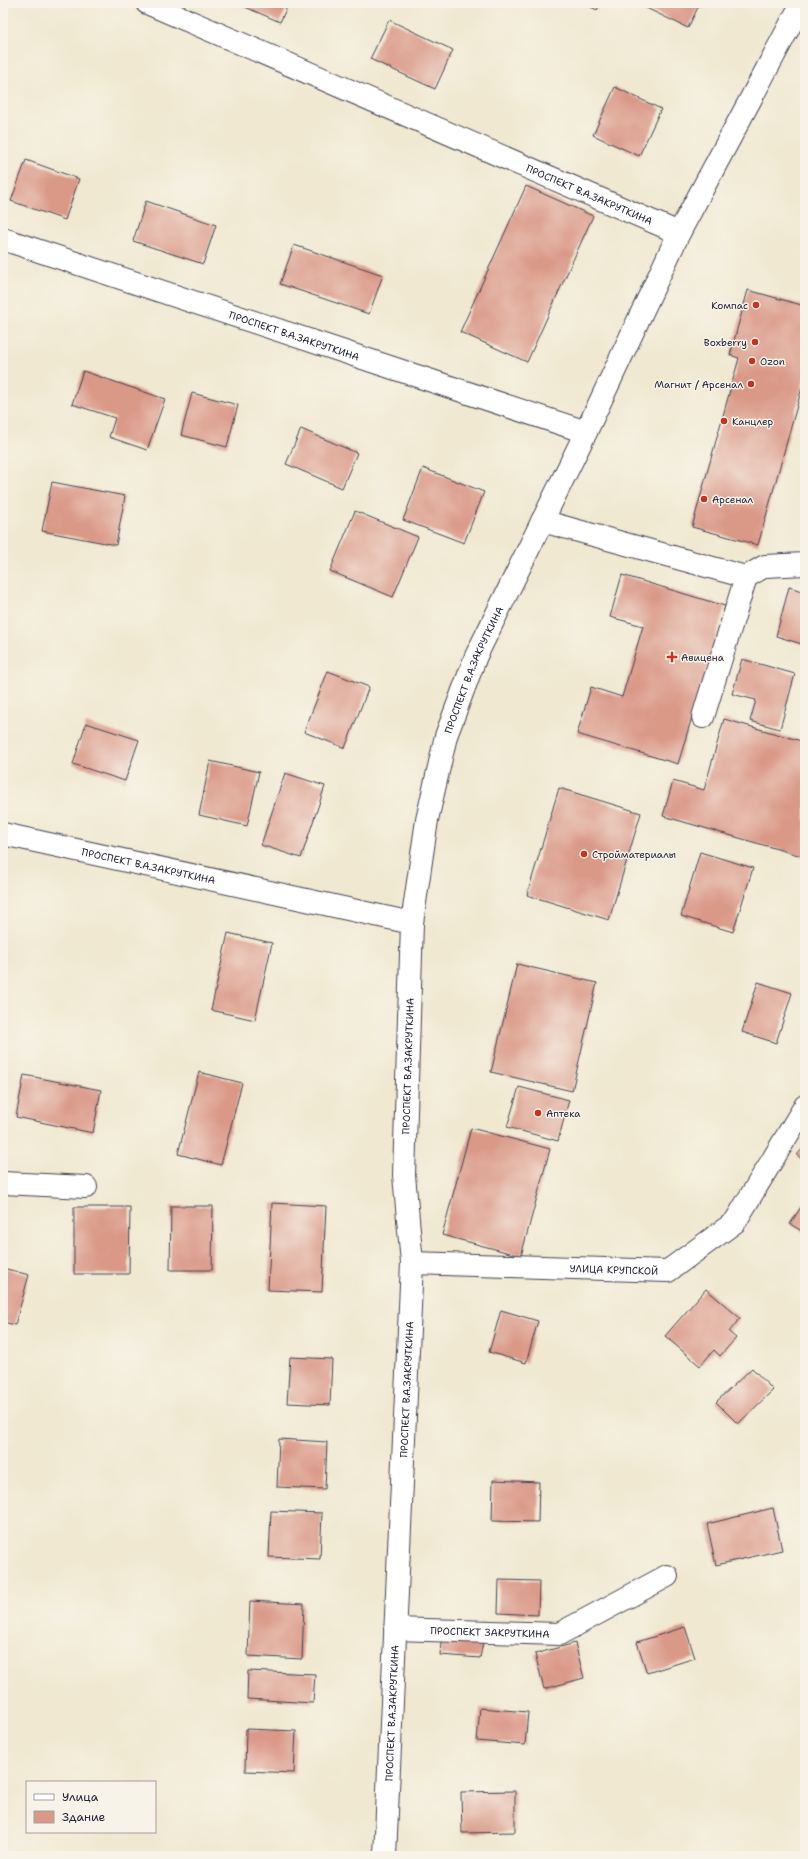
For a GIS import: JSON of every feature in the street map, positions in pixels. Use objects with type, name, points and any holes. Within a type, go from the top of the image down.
[{"type":"street","name":"ПРОСПЕКТ В.А.ЗАКРУТКИНА","points":[[147,3],[679,233]]},
{"type":"street","name":"ПРОСПЕКТ В.А.ЗАКРУТКИНА","points":[[385,1856],[412,1263],[404,1174],[412,924],[427,820],[446,736],[476,656],[586,432],[679,233],[802,3]]},
{"type":"street","name":"ПРОСПЕКТ В.А.ЗАКРУТКИНА","points":[[3,240],[586,432]]},
{"type":"street","points":[[542,521],[746,577]]},
{"type":"street","points":[[703,717],[746,577],[765,566],[805,564]]},
{"type":"street","name":"ПРОСПЕКТ В.А.ЗАКРУТКИНА","points":[[3,834],[412,924]]},
{"type":"street","name":"УЛИЦА КРУПСКОЙ","points":[[412,1263],[668,1271],[735,1222],[805,1106]]},
{"type":"street","points":[[3,1183],[86,1187]]},
{"type":"street","name":"ПРОСПЕКТ ЗАКРУТКИНА","points":[[395,1629],[559,1634],[667,1576]]},
{"type":"building","points":[[236,3],[289,3],[280,22]]},
{"type":"building","points":[[582,3],[600,3],[597,10]]},
{"type":"building","points":[[643,3],[700,3],[688,28],[642,6]]},
{"type":"building","points":[[389,20],[453,50],[435,89],[370,59]]},
{"type":"building","points":[[615,87],[661,109],[639,156],[593,135]]},
{"type":"building","points":[[26,160],[79,179],[65,220],[11,201]]},
{"type":"building","points":[[526,186],[593,216],[527,362],[460,332]]},
{"type":"building","points":[[146,201],[216,225],[203,264],[133,241]]},
{"type":"building","points":[[294,245],[383,275],[369,314],[280,284]]},
{"type":"building","points":[[748,290],[805,306],[805,377],[758,545],[692,527],[739,358],[730,355]]},
{"type":"building","points":[[83,371],[165,399],[147,450],[109,437],[115,418],[72,404]]},
{"type":"building","points":[[192,393],[238,405],[227,447],[181,435]]},
{"type":"building","points":[[301,429],[357,453],[342,488],[286,464]]},
{"type":"building","points":[[423,468],[484,492],[464,543],[403,520]]},
{"type":"building","points":[[52,482],[125,496],[116,545],[42,531]]},
{"type":"building","points":[[355,511],[418,537],[393,597],[330,571]]},
{"type":"building","name":"Авицена","points":[[622,575],[725,606],[678,764],[577,734],[591,687],[622,697],[643,626],[610,617]]},
{"type":"building","points":[[789,587],[805,592],[805,645],[776,636]]},
{"type":"building","points":[[742,659],[795,674],[780,729],[750,721],[756,700],[732,694]]},
{"type":"building","points":[[328,671],[369,687],[345,748],[304,732]]},
{"type":"building","points":[[724,719],[805,742],[805,857],[663,816],[673,781],[704,790]]},
{"type":"building","points":[[86,723],[139,740],[125,781],[73,764]]},
{"type":"building","points":[[210,761],[259,772],[247,826],[199,815]]},
{"type":"building","points":[[285,773],[325,786],[301,858],[261,845]]},
{"type":"building","name":"Стройматериалы","points":[[559,788],[641,813],[609,920],[527,895]]},
{"type":"building","points":[[700,852],[753,868],[733,932],[681,916]]},
{"type":"building","points":[[228,933],[272,943],[255,1020],[211,1010]]},
{"type":"building","points":[[517,964],[597,983],[572,1091],[491,1072]]},
{"type":"building","points":[[758,982],[792,993],[776,1043],[742,1032]]},
{"type":"building","points":[[199,1072],[242,1083],[221,1165],[178,1154]]},
{"type":"building","points":[[24,1075],[101,1090],[93,1133],[16,1117]]},
{"type":"building","name":"Аптека","points":[[519,1087],[569,1100],[558,1141],[507,1127]]},
{"type":"building","points":[[471,1128],[550,1149],[521,1256],[442,1235]]},
{"type":"building","points":[[805,1146],[805,1162],[797,1155]]},
{"type":"building","points":[[805,1201],[805,1233],[790,1224]]},
{"type":"building","points":[[272,1203],[326,1206],[322,1292],[268,1290]]},
{"type":"building","points":[[171,1206],[213,1206],[212,1270],[170,1270]]},
{"type":"building","points":[[74,1207],[130,1207],[129,1274],[74,1274]]},
{"type":"building","points":[[3,1268],[29,1275],[15,1325],[3,1322]]},
{"type":"building","points":[[706,1289],[740,1318],[729,1332],[736,1338],[720,1356],[714,1350],[700,1366],[665,1336]]},
{"type":"building","points":[[501,1310],[538,1321],[526,1363],[489,1352]]},
{"type":"building","points":[[290,1357],[332,1359],[330,1405],[287,1403]]},
{"type":"building","points":[[752,1368],[773,1390],[738,1424],[716,1402]]},
{"type":"building","points":[[279,1439],[327,1442],[325,1489],[277,1487]]},
{"type":"building","points":[[493,1480],[539,1482],[538,1522],[492,1521]]},
{"type":"building","points":[[773,1508],[782,1550],[716,1565],[707,1524]]},
{"type":"building","points":[[271,1511],[322,1513],[320,1559],[269,1557]]},
{"type":"building","points":[[499,1580],[539,1581],[538,1615],[498,1613]]},
{"type":"building","points":[[250,1601],[304,1604],[302,1659],[248,1656]]},
{"type":"building","points":[[685,1627],[695,1658],[647,1673],[637,1642]]},
{"type":"building","points":[[442,1631],[485,1632],[480,1658],[440,1655]]},
{"type":"building","points":[[575,1643],[584,1678],[544,1689],[535,1654]]},
{"type":"building","points":[[248,1671],[315,1674],[313,1703],[247,1699]]},
{"type":"building","points":[[480,1708],[528,1712],[525,1745],[477,1741]]},
{"type":"building","points":[[246,1729],[296,1731],[294,1773],[245,1771]]},
{"type":"building","points":[[515,1791],[515,1832],[462,1833],[461,1792]]},
{"type":"place","name":"Компас","points":[[756,305]]},
{"type":"place","name":"Boxberry","points":[[755,342]]},
{"type":"place","name":"Ozon","points":[[752,361]]},
{"type":"place","name":"Магнит / Арсенал","points":[[751,384]]},
{"type":"place","name":"Канцлер","points":[[724,421]]},
{"type":"place","name":"Арсенал","points":[[704,499]]},
{"type":"place","name":"Авицена","points":[[672,657]]},
{"type":"place","name":"Стройматериалы","points":[[584,854]]},
{"type":"place","name":"Аптека","points":[[538,1113]]}]
